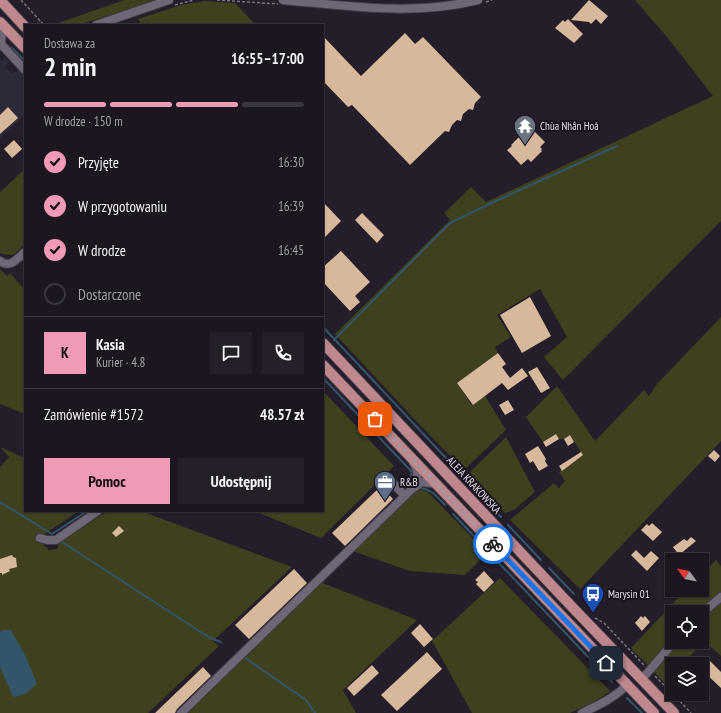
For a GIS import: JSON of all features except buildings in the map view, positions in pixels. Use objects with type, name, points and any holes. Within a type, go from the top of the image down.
[{"type":"main road","points":[[0,0],[24,26]]},
{"type":"main road","points":[[1,24],[24,47]]},
{"type":"main road","name":"ALEJA KRAKOWSKA","points":[[324,344],[674,713]]},
{"type":"main road","points":[[324,365],[654,713]]},
{"type":"street","points":[[99,24],[169,0]]},
{"type":"street","points":[[283,0],[404,9],[435,7],[478,0]]},
{"type":"street","points":[[1,24],[0,43],[24,69]]},
{"type":"street","points":[[0,261],[5,264],[10,264],[24,253]]},
{"type":"street","points":[[408,453],[417,469],[418,475],[412,489]]},
{"type":"street","points":[[392,482],[405,496]]},
{"type":"street","points":[[181,713],[412,489],[422,482],[437,484]]},
{"type":"street","points":[[40,538],[56,540],[97,512]]},
{"type":"street","points":[[709,607],[721,596]]},
{"type":"street","points":[[642,679],[668,649]]},
{"type":"street","points":[[582,713],[603,704],[627,685]]},
{"type":"path","points":[[21,0],[43,24]]},
{"type":"path","points":[[37,24],[40,21]]},
{"type":"path","points":[[594,616],[598,621],[604,623],[665,687]]},
{"type":"path","points":[[679,701],[691,713]]},
{"type":"shaded area","points":[[5,57],[9,61],[6,68],[12,73],[19,71],[24,77],[24,116],[0,138],[0,61]]},
{"type":"green space","points":[[124,0],[159,0],[81,24],[56,24]]},
{"type":"green space","points":[[635,0],[721,0],[721,221],[563,380],[544,357],[567,337],[540,289],[497,315],[511,337],[495,347],[498,353],[457,383],[472,405],[485,396],[506,430],[464,470],[335,334],[450,220],[444,213],[471,187],[486,202],[713,96],[667,37]]},
{"type":"green space","points":[[204,1],[235,3],[254,23],[141,24],[138,19],[181,5]]},
{"type":"green space","points":[[24,170],[24,245],[13,255],[0,253],[0,192]]},
{"type":"green space","points":[[0,269],[7,276],[10,273],[24,289],[24,414],[0,404]]},
{"type":"green space","points":[[721,317],[721,441],[580,589],[510,520],[554,483],[559,488],[565,481],[559,472],[578,459],[582,454],[570,435],[564,439],[559,439],[556,434],[543,442],[526,417],[557,386],[595,441],[644,390],[649,396],[657,384]]},
{"type":"green space","points":[[324,392],[394,466],[321,538],[256,512],[324,512]]},
{"type":"green space","points":[[506,437],[535,492],[514,510],[505,513],[468,474]]},
{"type":"green space","points":[[0,447],[24,458],[24,512],[78,512],[37,539],[49,550],[57,549],[59,542],[106,512],[144,512],[292,567],[213,641],[219,646],[148,713],[0,713],[0,467],[9,457]]},
{"type":"green space","points":[[416,489],[427,491],[487,553],[465,575],[410,571],[352,551]]},
{"type":"green space","points":[[716,560],[721,566],[721,593],[708,605],[672,605],[679,597],[709,597],[709,567]]},
{"type":"green space","points":[[500,578],[610,691],[596,701],[570,713],[472,713],[432,641]]},
{"type":"green space","points":[[320,582],[417,620],[343,690],[356,713],[183,713]]},
{"type":"green space","points":[[721,600],[721,656],[709,645],[709,611]]},
{"type":"green space","points":[[665,612],[665,649],[649,666],[632,650],[632,647]]},
{"type":"green space","points":[[672,649],[697,649],[689,657],[665,657],[665,683],[654,672],[665,656]]},
{"type":"water","points":[[2,630],[11,630],[26,657],[37,684],[25,694],[13,697],[0,667],[0,632]]},
{"type":"waterway","points":[[12,48],[24,60]]},
{"type":"waterway","points":[[334,340],[450,223],[617,146]]},
{"type":"waterway","points":[[324,328],[460,473]]},
{"type":"waterway","points":[[324,379],[412,472],[410,478]]},
{"type":"waterway","points":[[466,480],[501,517]]},
{"type":"waterway","points":[[420,488],[428,490],[437,496],[445,505]]},
{"type":"waterway","points":[[0,502],[52,534],[85,512]]},
{"type":"waterway","points":[[453,514],[489,552]]},
{"type":"waterway","points":[[508,525],[541,560]]},
{"type":"waterway","points":[[62,542],[210,638],[221,642]]},
{"type":"waterway","points":[[498,562],[612,682]]},
{"type":"waterway","points":[[549,568],[574,594]]},
{"type":"waterway","points":[[245,658],[306,700],[315,713]]},
{"type":"waterway","points":[[627,698],[642,713]]},
{"type":"way so far","points":[[375,419],[493,544]]},
{"type":"place","name":"Chùa Nhân Hoà","points":[[525,146]]},
{"type":"place","name":"R&B","points":[[385,502]]},
{"type":"place","name":"Marysin 01","points":[[593,614]]},
{"type":"route","points":[[493,544],[606,663]]}]
